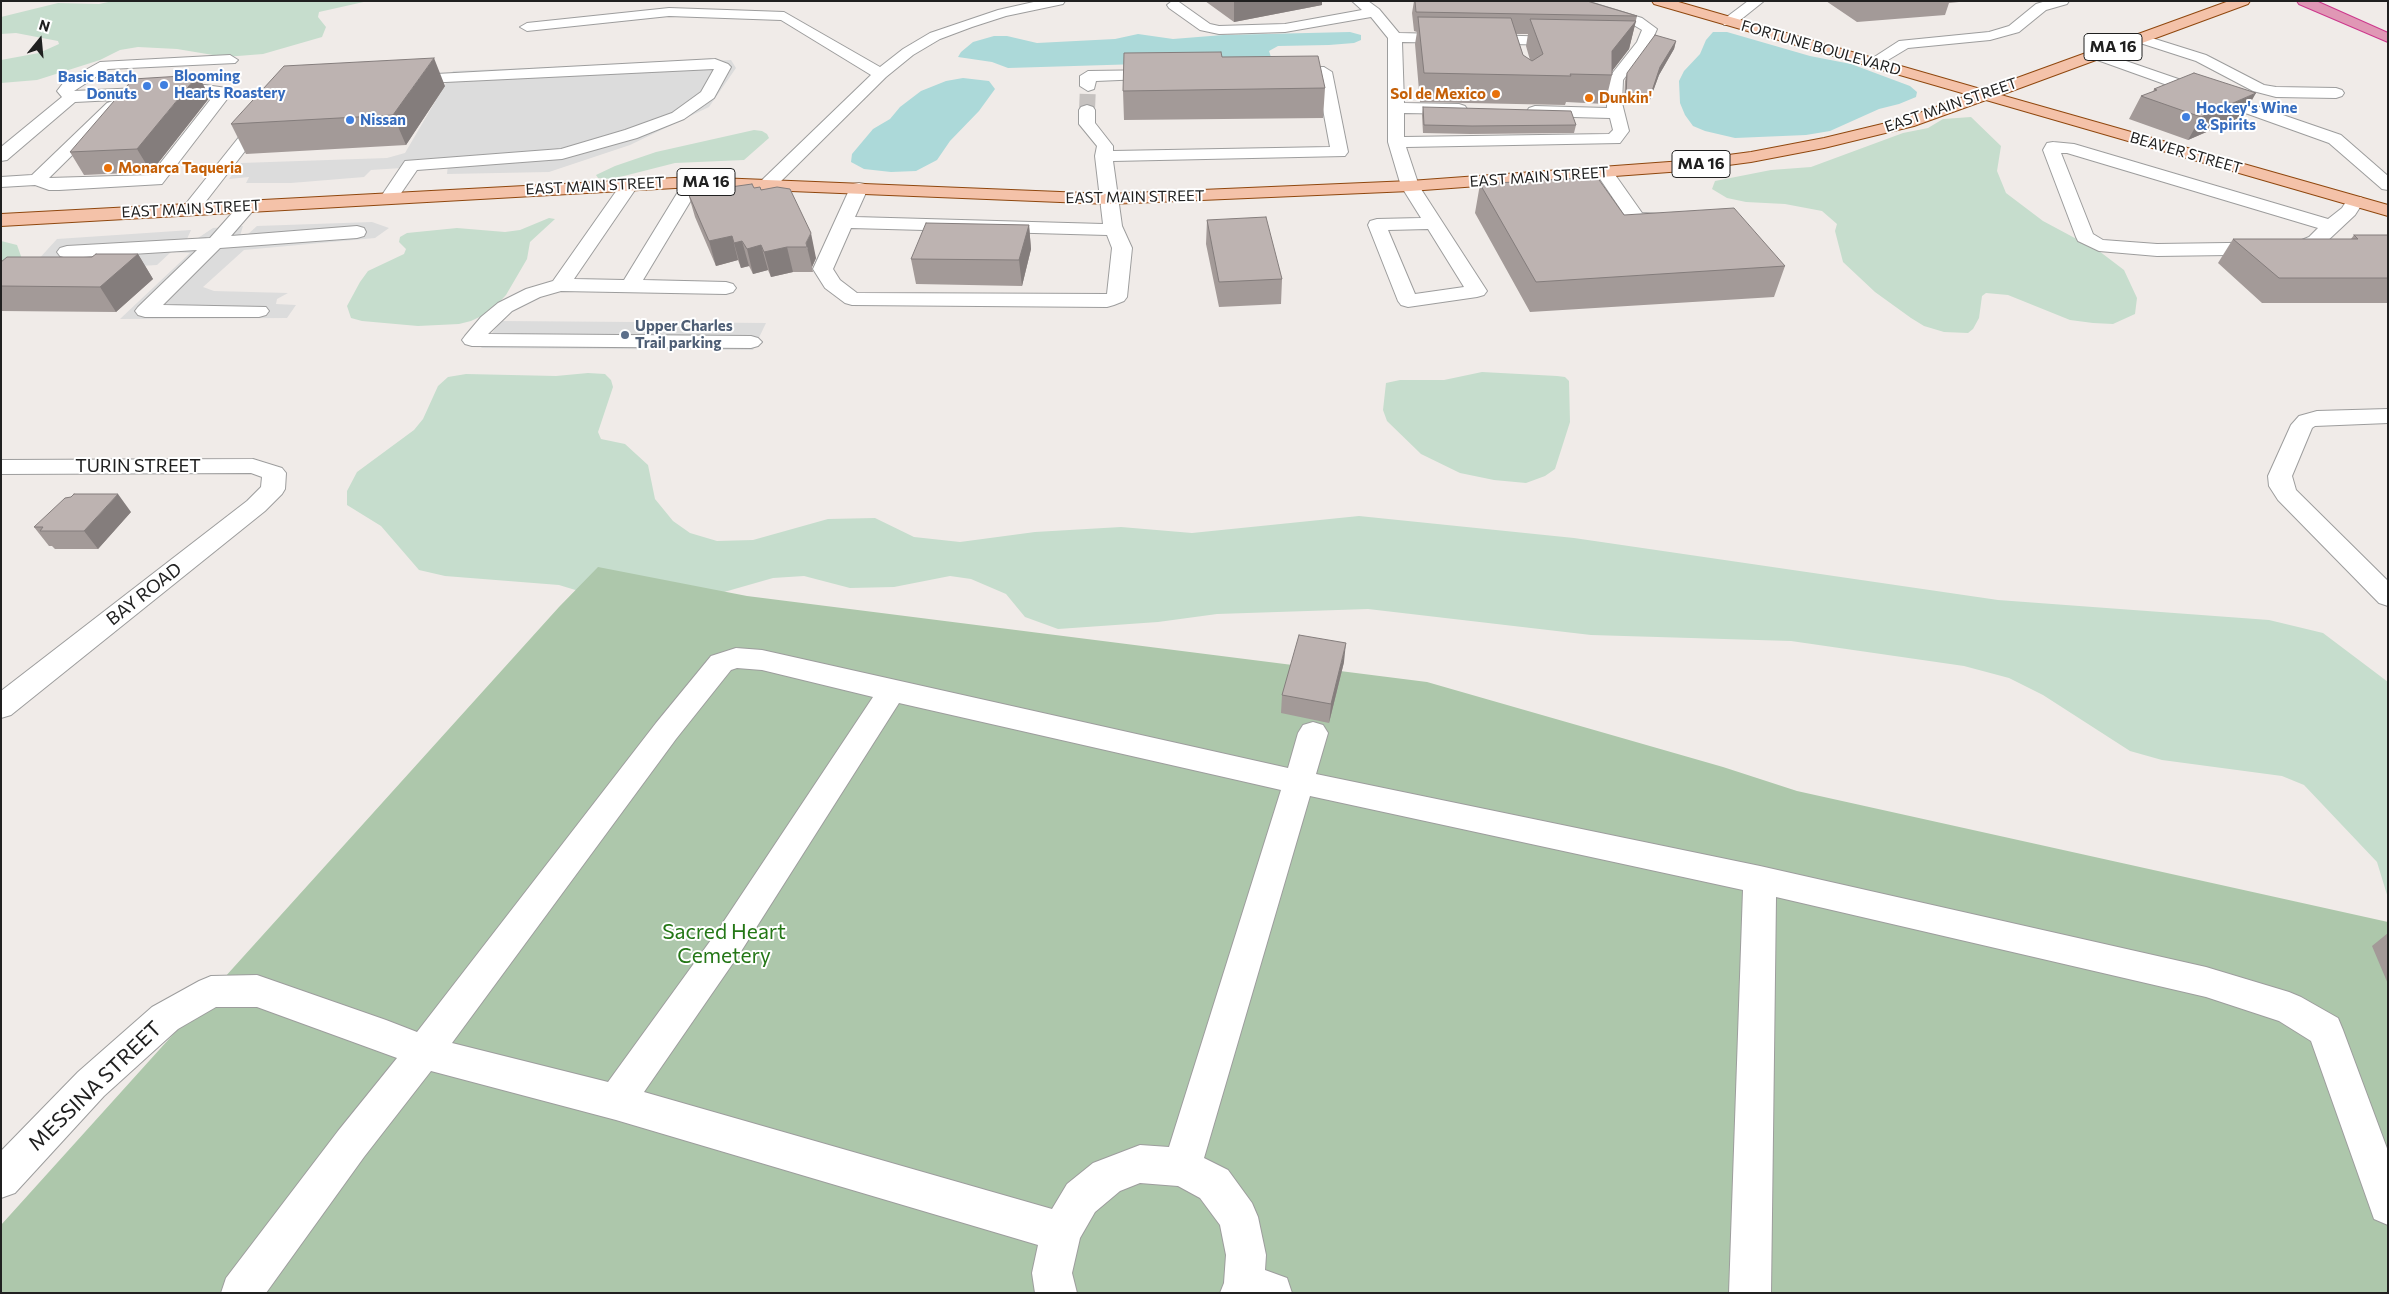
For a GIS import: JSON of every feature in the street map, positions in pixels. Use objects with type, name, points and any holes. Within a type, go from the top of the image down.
[{"type":"highway","points":[[2304,1],[2388,38]]},
{"type":"main road","name":"FORTUNE BOULEVARD","points":[[1659,1],[1984,94]]},
{"type":"main road","name":"EAST MAIN STREET","points":[[1,220],[693,182],[1109,200],[1410,186],[1605,173],[1751,157],[1824,143],[1908,123],[2243,1]]},
{"type":"main road","name":"BEAVER STREET","points":[[1984,94],[2388,211]]},
{"type":"street","points":[[768,184],[881,74],[908,52],[935,36],[990,16],[1036,3],[1058,1]]},
{"type":"street","points":[[1360,1],[1374,12],[1395,37],[1396,142],[1410,186],[1434,223],[1478,291],[1408,300],[1377,225],[1434,223]]},
{"type":"street","points":[[1396,142],[1614,139],[1621,131],[1614,103],[1615,80],[1644,43],[1650,29],[1637,21],[1570,1]]},
{"type":"street","points":[[1729,22],[1757,1]]},
{"type":"street","points":[[1873,63],[1904,44],[1990,36],[2014,29],[2041,7],[2062,1]]},
{"type":"street","points":[[1174,5],[1204,27],[1219,30],[1285,28],[1374,12]]},
{"type":"street","points":[[527,26],[670,7],[784,16],[881,74]]},
{"type":"street","points":[[1395,37],[1579,41]]},
{"type":"street","points":[[2139,38],[2201,58],[2259,88],[2276,92],[2336,92]]},
{"type":"street","points":[[1514,40],[1519,57]]},
{"type":"street","points":[[1626,42],[1644,43]]},
{"type":"street","points":[[2094,54],[2335,139],[2388,185]]},
{"type":"street","points":[[71,97],[66,91],[70,85],[105,65],[230,60],[205,90]]},
{"type":"street","points":[[388,80],[705,65],[723,67],[708,95],[678,116],[631,134],[562,154],[411,165],[389,198]]},
{"type":"street","points":[[1104,156],[1339,152],[1324,72],[1265,73]]},
{"type":"street","points":[[1088,86],[1088,76],[1177,74]]},
{"type":"street","points":[[1,156],[71,97],[205,90],[221,91],[223,94],[156,180],[59,185],[48,185],[38,180],[1,182]]},
{"type":"street","points":[[38,180],[125,94]]},
{"type":"street","points":[[190,210],[277,100]]},
{"type":"street","points":[[1518,111],[1535,107],[1616,113]]},
{"type":"street","points":[[1396,108],[1471,110]]},
{"type":"street","points":[[859,188],[822,269],[832,284],[852,299],[1106,301],[1117,297],[1122,248],[1115,230],[1109,200],[1104,156],[1105,146],[1087,124],[1087,110]]},
{"type":"street","points":[[2331,226],[2068,148],[2053,147],[2051,150],[2085,237],[2100,245],[2157,250],[2300,248],[2316,241],[2349,210],[2355,201]]},
{"type":"street","points":[[1605,173],[1637,219],[1686,218]]},
{"type":"street","points":[[630,286],[693,182]]},
{"type":"street","points":[[560,285],[630,184]]},
{"type":"street","points":[[248,206],[215,243],[145,311],[259,311]]},
{"type":"street","points":[[843,222],[1115,230]]},
{"type":"street","points":[[67,252],[357,232]]},
{"type":"street","points":[[726,288],[560,285],[534,293],[505,307],[488,321],[472,340],[751,342]]},
{"type":"street","points":[[2388,416],[2317,418],[2307,421],[2302,425],[2280,476],[2281,486],[2287,495],[2388,597]]},
{"type":"street","name":"TURIN STREET","points":[[1,467],[253,466],[274,474]]},
{"type":"street","name":"BAY ROAD","points":[[1,708],[256,506],[273,489],[274,474]]},
{"type":"street","points":[[241,1293],[660,738],[721,663],[736,658],[762,660],[1299,782],[1760,880],[2206,982],[2290,1008],[2325,1030],[2388,1205]]},
{"type":"street","points":[[616,1102],[728,943],[892,691]]},
{"type":"street","points":[[1182,1167],[1313,733]]},
{"type":"street","points":[[1750,1293],[1760,880]]},
{"type":"street","name":"MESSINA STREET","points":[[1,1179],[92,1084],[165,1018],[211,992],[257,992],[386,1036],[422,1052],[616,1102],[1061,1232]]},
{"type":"street","points":[[1056,1293],[1052,1273],[1061,1232],[1081,1198],[1108,1176],[1140,1164],[1182,1167],[1214,1184],[1238,1217],[1252,1290]]},
{"type":"green space","points":[[113,1],[368,1],[319,12],[318,17],[326,27],[322,37],[263,54],[225,57],[177,49],[138,47],[120,50],[100,60],[37,80],[1,83],[1,60],[39,53],[59,44],[58,41],[16,33],[1,34],[1,17],[58,3],[99,4]]},
{"type":"green space","points":[[1971,117],[2001,146],[1997,171],[2006,193],[2043,221],[2099,251],[2124,270],[2137,298],[2135,314],[2113,324],[2070,320],[2008,295],[1986,293],[1982,296],[1979,318],[1973,329],[1968,333],[1944,332],[1924,326],[1911,318],[1875,292],[1843,262],[1835,231],[1837,224],[1822,211],[1785,204],[1746,202],[1727,198],[1712,189],[1715,181],[1771,170],[1811,167],[1903,133],[1928,128],[1943,119]]},
{"type":"green space","points":[[754,130],[762,131],[769,138],[744,160],[675,163],[612,179],[598,178],[596,175],[615,166],[656,152]]},
{"type":"green space","points":[[549,218],[555,219],[530,242],[527,259],[506,295],[490,312],[471,321],[459,324],[418,326],[362,321],[351,318],[347,306],[360,282],[368,271],[404,254],[406,249],[399,242],[400,237],[407,233],[457,228],[505,232],[520,230]]},
{"type":"green space","points":[[1,241],[17,245],[22,259],[1,280]]},
{"type":"green space","points":[[1482,372],[1557,376],[1565,377],[1569,381],[1570,422],[1555,469],[1545,476],[1526,483],[1494,480],[1460,473],[1421,454],[1387,421],[1383,410],[1386,383],[1400,380],[1444,380]]},
{"type":"green space","points":[[588,373],[605,374],[611,380],[613,387],[598,432],[601,439],[625,444],[648,465],[655,499],[673,521],[690,533],[717,541],[753,540],[828,519],[875,518],[914,537],[960,542],[1035,532],[1121,527],[1192,533],[1359,516],[1574,538],[1998,600],[2269,620],[2323,633],[2388,682],[2388,898],[2377,862],[2304,785],[2282,776],[2162,760],[2130,751],[2043,695],[2009,678],[1964,666],[1791,641],[1591,635],[1368,609],[1217,614],[1158,622],[1058,629],[1025,617],[1006,594],[971,579],[950,576],[894,587],[850,588],[804,576],[773,578],[661,610],[641,610],[559,585],[445,576],[419,570],[381,526],[347,505],[347,491],[357,472],[414,430],[423,419],[438,386],[448,377],[466,374],[556,376]]},
{"type":"green space","name":"Sacred Heart Cemetery","points":[[598,567],[747,596],[1427,682],[1723,767],[1797,791],[2388,922],[2388,1293],[1,1293],[1,1225],[559,607]]},
{"type":"shaded area","points":[[731,60],[736,68],[709,107],[630,145],[549,172],[447,174],[448,165],[371,170],[364,177],[291,183],[246,183],[249,177],[229,179],[241,163],[387,158],[405,153],[453,71]]},
{"type":"shaded area","points":[[372,222],[389,228],[375,238],[244,250],[203,287],[214,291],[288,293],[277,299],[276,304],[296,305],[287,318],[120,319],[190,253],[171,252],[157,265],[26,273],[57,239],[191,230],[187,239],[198,238],[213,228],[243,226],[240,236],[247,235],[257,226]]},
{"type":"shaded area","name":"Upper Charles Trail parking","points":[[501,321],[766,323],[753,350],[481,348]]},
{"type":"water","points":[[1350,32],[1361,35],[1361,40],[1354,43],[1329,45],[1278,46],[1269,51],[1272,60],[1008,68],[992,62],[958,57],[973,42],[994,36],[1007,36],[1037,43],[1115,39],[1138,34],[1173,39],[1223,35]]},
{"type":"water","points":[[1713,32],[1727,32],[1810,56],[1851,64],[1910,86],[1917,92],[1916,97],[1879,109],[1830,131],[1806,135],[1735,138],[1705,131],[1693,126],[1685,115],[1680,103],[1679,81],[1684,71],[1700,54],[1706,40]]},
{"type":"water","points":[[963,78],[989,81],[995,89],[979,111],[950,141],[937,160],[916,171],[891,172],[864,169],[851,162],[852,154],[873,129],[890,119],[900,107],[921,91],[946,81]]},
{"type":"building","points":[[1415,1],[1587,1],[1637,16],[1416,12]]},
{"type":"building","points":[[1418,17],[1511,18],[1523,55],[1532,61],[1543,54],[1530,19],[1636,21],[1612,51],[1612,75],[1570,74],[1571,76],[1424,73]]},
{"type":"building","points":[[1655,35],[1676,41],[1660,67],[1650,97],[1626,97],[1627,73]]},
{"type":"building","points":[[1221,52],[1222,57],[1318,56],[1325,88],[1123,91],[1124,53]]},
{"type":"building","points":[[434,58],[393,115],[231,124],[284,66]]},
{"type":"building","points":[[2194,73],[2256,93],[2201,117],[2141,96]]},
{"type":"building","points":[[198,75],[137,149],[70,152],[133,79]]},
{"type":"building","points":[[1423,107],[1571,111],[1576,125],[1424,125]]},
{"type":"building","points":[[1597,177],[1624,215],[1734,208],[1785,266],[1536,282],[1480,184]]},
{"type":"building","points":[[752,184],[754,188],[760,187],[761,190],[777,187],[790,189],[811,233],[806,243],[807,247],[787,247],[764,252],[761,245],[747,249],[742,241],[734,243],[732,236],[709,241],[688,193]]},
{"type":"building","points":[[1266,217],[1282,279],[1219,282],[1207,220]]},
{"type":"building","points":[[926,223],[1029,225],[1019,260],[911,259]]},
{"type":"building","points":[[2354,235],[2388,235],[2388,278],[2279,278],[2233,239],[2358,239]]},
{"type":"building","points":[[96,254],[138,254],[100,287],[1,286],[1,262],[7,257],[92,257]]},
{"type":"building","points":[[74,494],[118,494],[84,531],[40,531],[43,527],[34,527],[65,498],[71,497]]},
{"type":"building","points":[[1299,635],[1346,643],[1331,704],[1282,695]]},
{"type":"tunnel","points":[[1087,110],[1088,86]]},
{"type":"place","name":"Blooming Hearts Roastery","points":[[164,85]]},
{"type":"place","name":"Basic Batch Donuts","points":[[147,86]]},
{"type":"place","name":"Sol de Mexico","points":[[1496,94]]},
{"type":"place","name":"Dunkin'","points":[[1589,98]]},
{"type":"place","name":"Hockey's Wine & Spirits","points":[[2186,117]]},
{"type":"place","name":"Nissan","points":[[350,120]]},
{"type":"place","name":"Monarca Taqueria","points":[[108,168]]},
{"type":"place","name":"Upper Charles Trail parking","points":[[625,335]]}]
